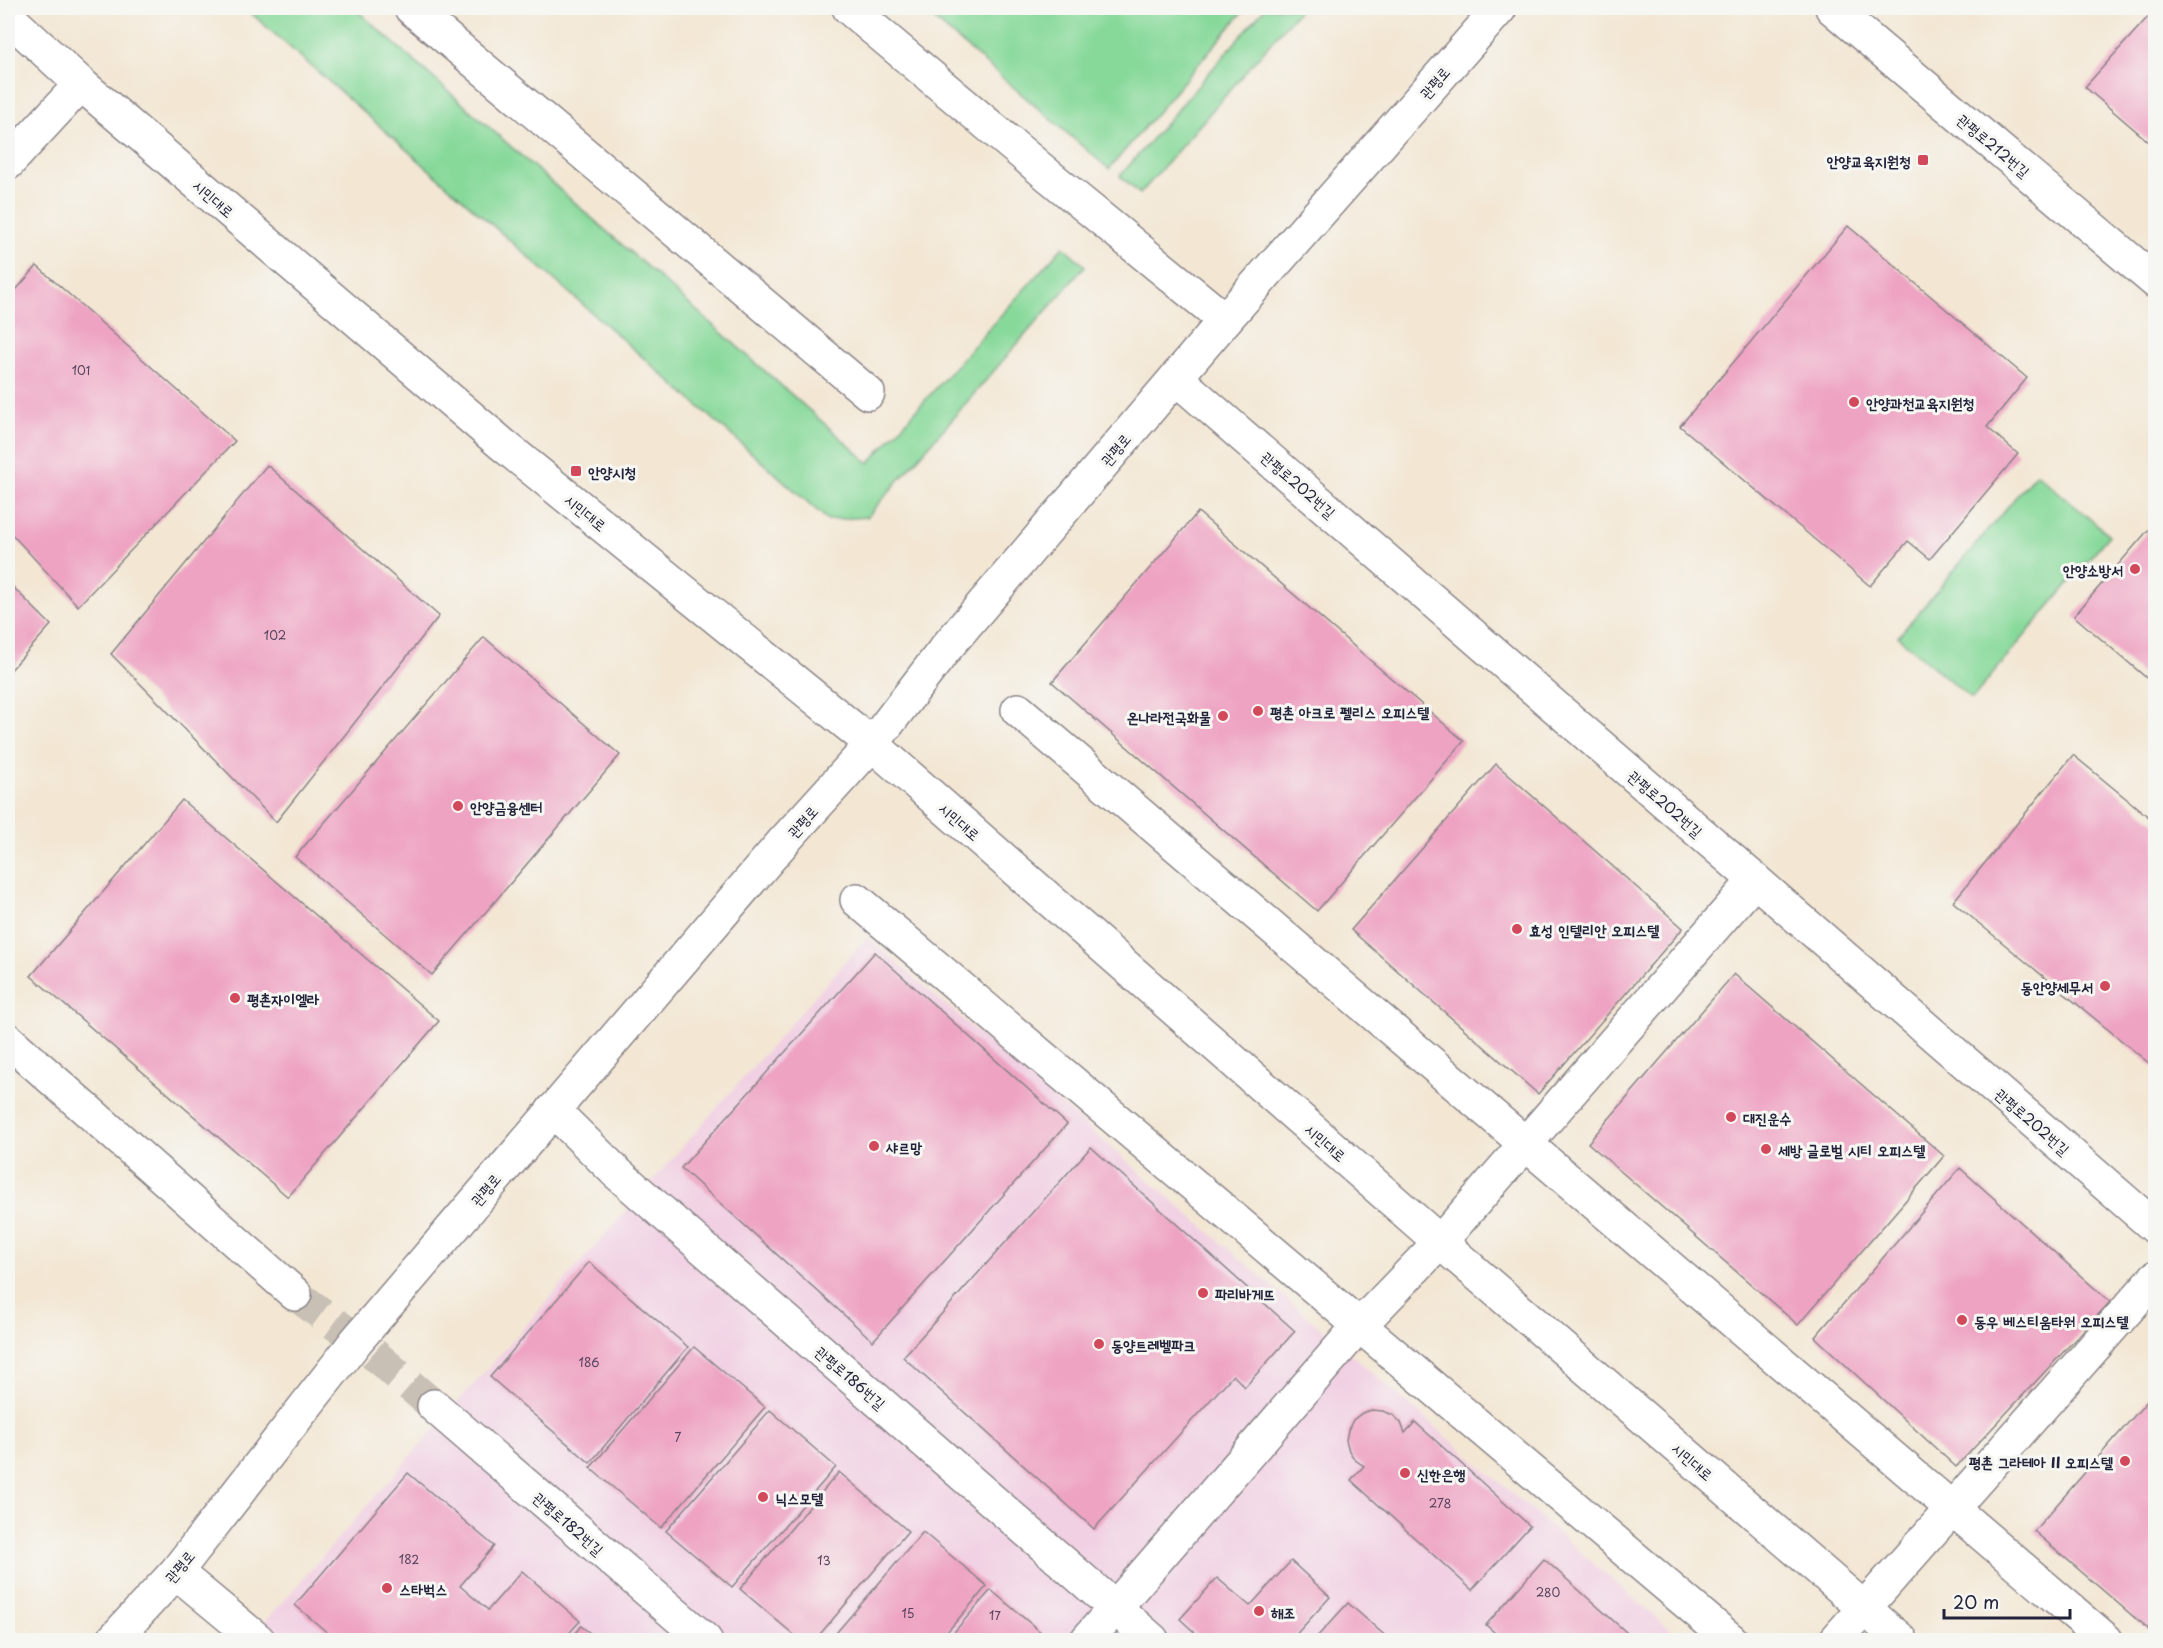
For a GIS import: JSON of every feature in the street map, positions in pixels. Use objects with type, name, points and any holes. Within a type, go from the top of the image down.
[{"type":"street","points":[[411,8],[868,393]]},
{"type":"street","points":[[849,8],[1225,320]]},
{"type":"street","name":"관평로","points":[[112,1641],[176,1572],[357,1340],[784,841],[872,744],[945,649],[1225,320],[1500,8]]},
{"type":"street","name":"관평로212번길","points":[[1832,8],[2156,282]]},
{"type":"street","name":"시민대로","points":[[8,17],[81,84],[502,444],[872,744],[1440,1242],[1901,1641]]},
{"type":"street","points":[[8,163],[81,84]]},
{"type":"street","name":"관평로202번길","points":[[1176,378],[2156,1228]]},
{"type":"street","points":[[1018,710],[2106,1641]]},
{"type":"street","points":[[1087,1641],[1359,1326],[1440,1242],[1755,880]]},
{"type":"street","points":[[857,900],[1731,1641]]},
{"type":"street","points":[[8,1040],[296,1294]]},
{"type":"street","name":"관평로186번길","points":[[553,1110],[616,1172],[1152,1641]]},
{"type":"street","points":[[1836,1641],[2156,1277]]},
{"type":"street","name":"관평로182번길","points":[[434,1406],[705,1641]]},
{"type":"street","points":[[176,1572],[258,1641]]},
{"type":"shaded area","points":[[867,937],[1682,1640],[249,1640]]},
{"type":"green space","points":[[249,8],[354,8],[869,463],[1063,246],[1085,266],[867,517],[828,520],[252,14]]},
{"type":"green space","points":[[921,8],[1246,8],[1109,169]]},
{"type":"green space","points":[[1265,8],[1301,8],[1140,194],[1120,176]]},
{"type":"green space","points":[[2036,473],[2109,535],[1972,699],[1898,637]]},
{"type":"building","points":[[2156,8],[2156,148],[2085,87]]},
{"type":"building","name":"안양과천교육지원청","points":[[1848,226],[2027,378],[1987,427],[2018,454],[1930,559],[1908,541],[1870,586],[1680,426]]},
{"type":"building","points":[[37,266],[235,441],[78,606],[8,530],[8,299]]},
{"type":"building","points":[[267,465],[439,616],[276,822],[111,654]]},
{"type":"building","name":"평촌 아크로 펠리스 오피스텔","points":[[1198,512],[1464,741],[1317,911],[1052,682]]},
{"type":"building","name":"안양소방서","points":[[2156,521],[2156,686],[2074,616]]},
{"type":"building","points":[[8,582],[51,625],[8,673]]},
{"type":"building","name":"안양금융센터","points":[[484,637],[620,755],[432,975],[295,857]]},
{"type":"building","name":"동안양세무서","points":[[2073,755],[2156,823],[2156,1069],[1953,902]]},
{"type":"building","name":"효성 인텔리안 오피스텔","points":[[1496,764],[1683,928],[1538,1094],[1351,930]]},
{"type":"building","name":"평촌자이엘라","points":[[182,800],[439,1021],[288,1197],[31,976]]},
{"type":"building","name":"샤르망","points":[[875,952],[1067,1124],[873,1341],[681,1168]]},
{"type":"building","name":"세방 글로벌 시티 오피스텔","points":[[1734,974],[1944,1156],[1798,1325],[1588,1143]]},
{"type":"building","name":"동양트레벨파크","points":[[1091,1147],[1295,1331],[1245,1387],[1233,1375],[1094,1529],[903,1357]]},
{"type":"building","name":"동우 베스티움타워 오피스텔","points":[[1960,1168],[2110,1302],[1956,1467],[1815,1337]]},
{"type":"building","points":[[589,1262],[688,1347],[590,1463],[490,1377]]},
{"type":"building","points":[[694,1347],[765,1407],[661,1528],[590,1468]]},
{"type":"building","name":"평촌 그라테아 II 오피스텔","points":[[2156,1391],[2156,1636],[2034,1531]]},
{"type":"building","points":[[770,1410],[836,1467],[732,1587],[666,1531]]},
{"type":"building","points":[[1372,1410],[1393,1415],[1401,1423],[1405,1433],[1415,1422],[1530,1526],[1472,1590],[1351,1480],[1364,1466],[1355,1460],[1349,1451],[1346,1440],[1348,1430],[1353,1420],[1362,1413]]},
{"type":"building","points":[[839,1472],[908,1531],[815,1640],[800,1640],[740,1589]]},
{"type":"building","points":[[408,1473],[494,1546],[460,1586],[488,1610],[522,1571],[580,1621],[563,1640],[336,1640],[295,1605]]},
{"type":"building","points":[[923,1532],[987,1586],[940,1640],[830,1640]]},
{"type":"building","points":[[1544,1559],[1635,1640],[1503,1640],[1486,1625]]},
{"type":"building","points":[[1291,1561],[1330,1597],[1291,1640],[1203,1640],[1180,1619],[1217,1578],[1250,1606]]},
{"type":"building","points":[[991,1590],[1050,1640],[947,1640]]},
{"type":"building","points":[[1348,1603],[1390,1640],[1314,1640]]},
{"type":"building","points":[[581,1626],[599,1640],[569,1640]]},
{"type":"tunnel","points":[[295,1294],[357,1340],[434,1406]]},
{"type":"place","name":"안양교육지원청","points":[[1923,160]]},
{"type":"place","name":"안양과천교육지원청","points":[[1854,402]]},
{"type":"place","name":"안양시청","points":[[576,471]]},
{"type":"place","name":"안양소방서","points":[[2135,569]]},
{"type":"place","name":"평촌 아크로 펠리스 오피스텔","points":[[1258,711]]},
{"type":"place","name":"온나라전국화물","points":[[1223,716]]},
{"type":"place","name":"안양금융센터","points":[[458,806]]},
{"type":"place","name":"효성 인텔리안 오피스텔","points":[[1517,929]]},
{"type":"place","name":"동안양세무서","points":[[2105,986]]},
{"type":"place","name":"평촌자이엘라","points":[[235,998]]},
{"type":"place","name":"대진운수","points":[[1731,1117]]},
{"type":"place","name":"샤르망","points":[[874,1146]]},
{"type":"place","name":"세방 글로벌 시티 오피스텔","points":[[1766,1149]]},
{"type":"place","name":"파리바게뜨","points":[[1203,1293]]},
{"type":"place","name":"동우 베스티움타워 오피스텔","points":[[1962,1320]]},
{"type":"place","name":"동양트레벨파크","points":[[1099,1344]]},
{"type":"place","name":"평촌 그라테아 II 오피스텔","points":[[2125,1461]]},
{"type":"place","name":"신한은행","points":[[1405,1473]]},
{"type":"place","name":"닉스모텔","points":[[763,1497]]},
{"type":"place","name":"스타벅스","points":[[387,1588]]},
{"type":"place","name":"해조","points":[[1259,1611]]}]
